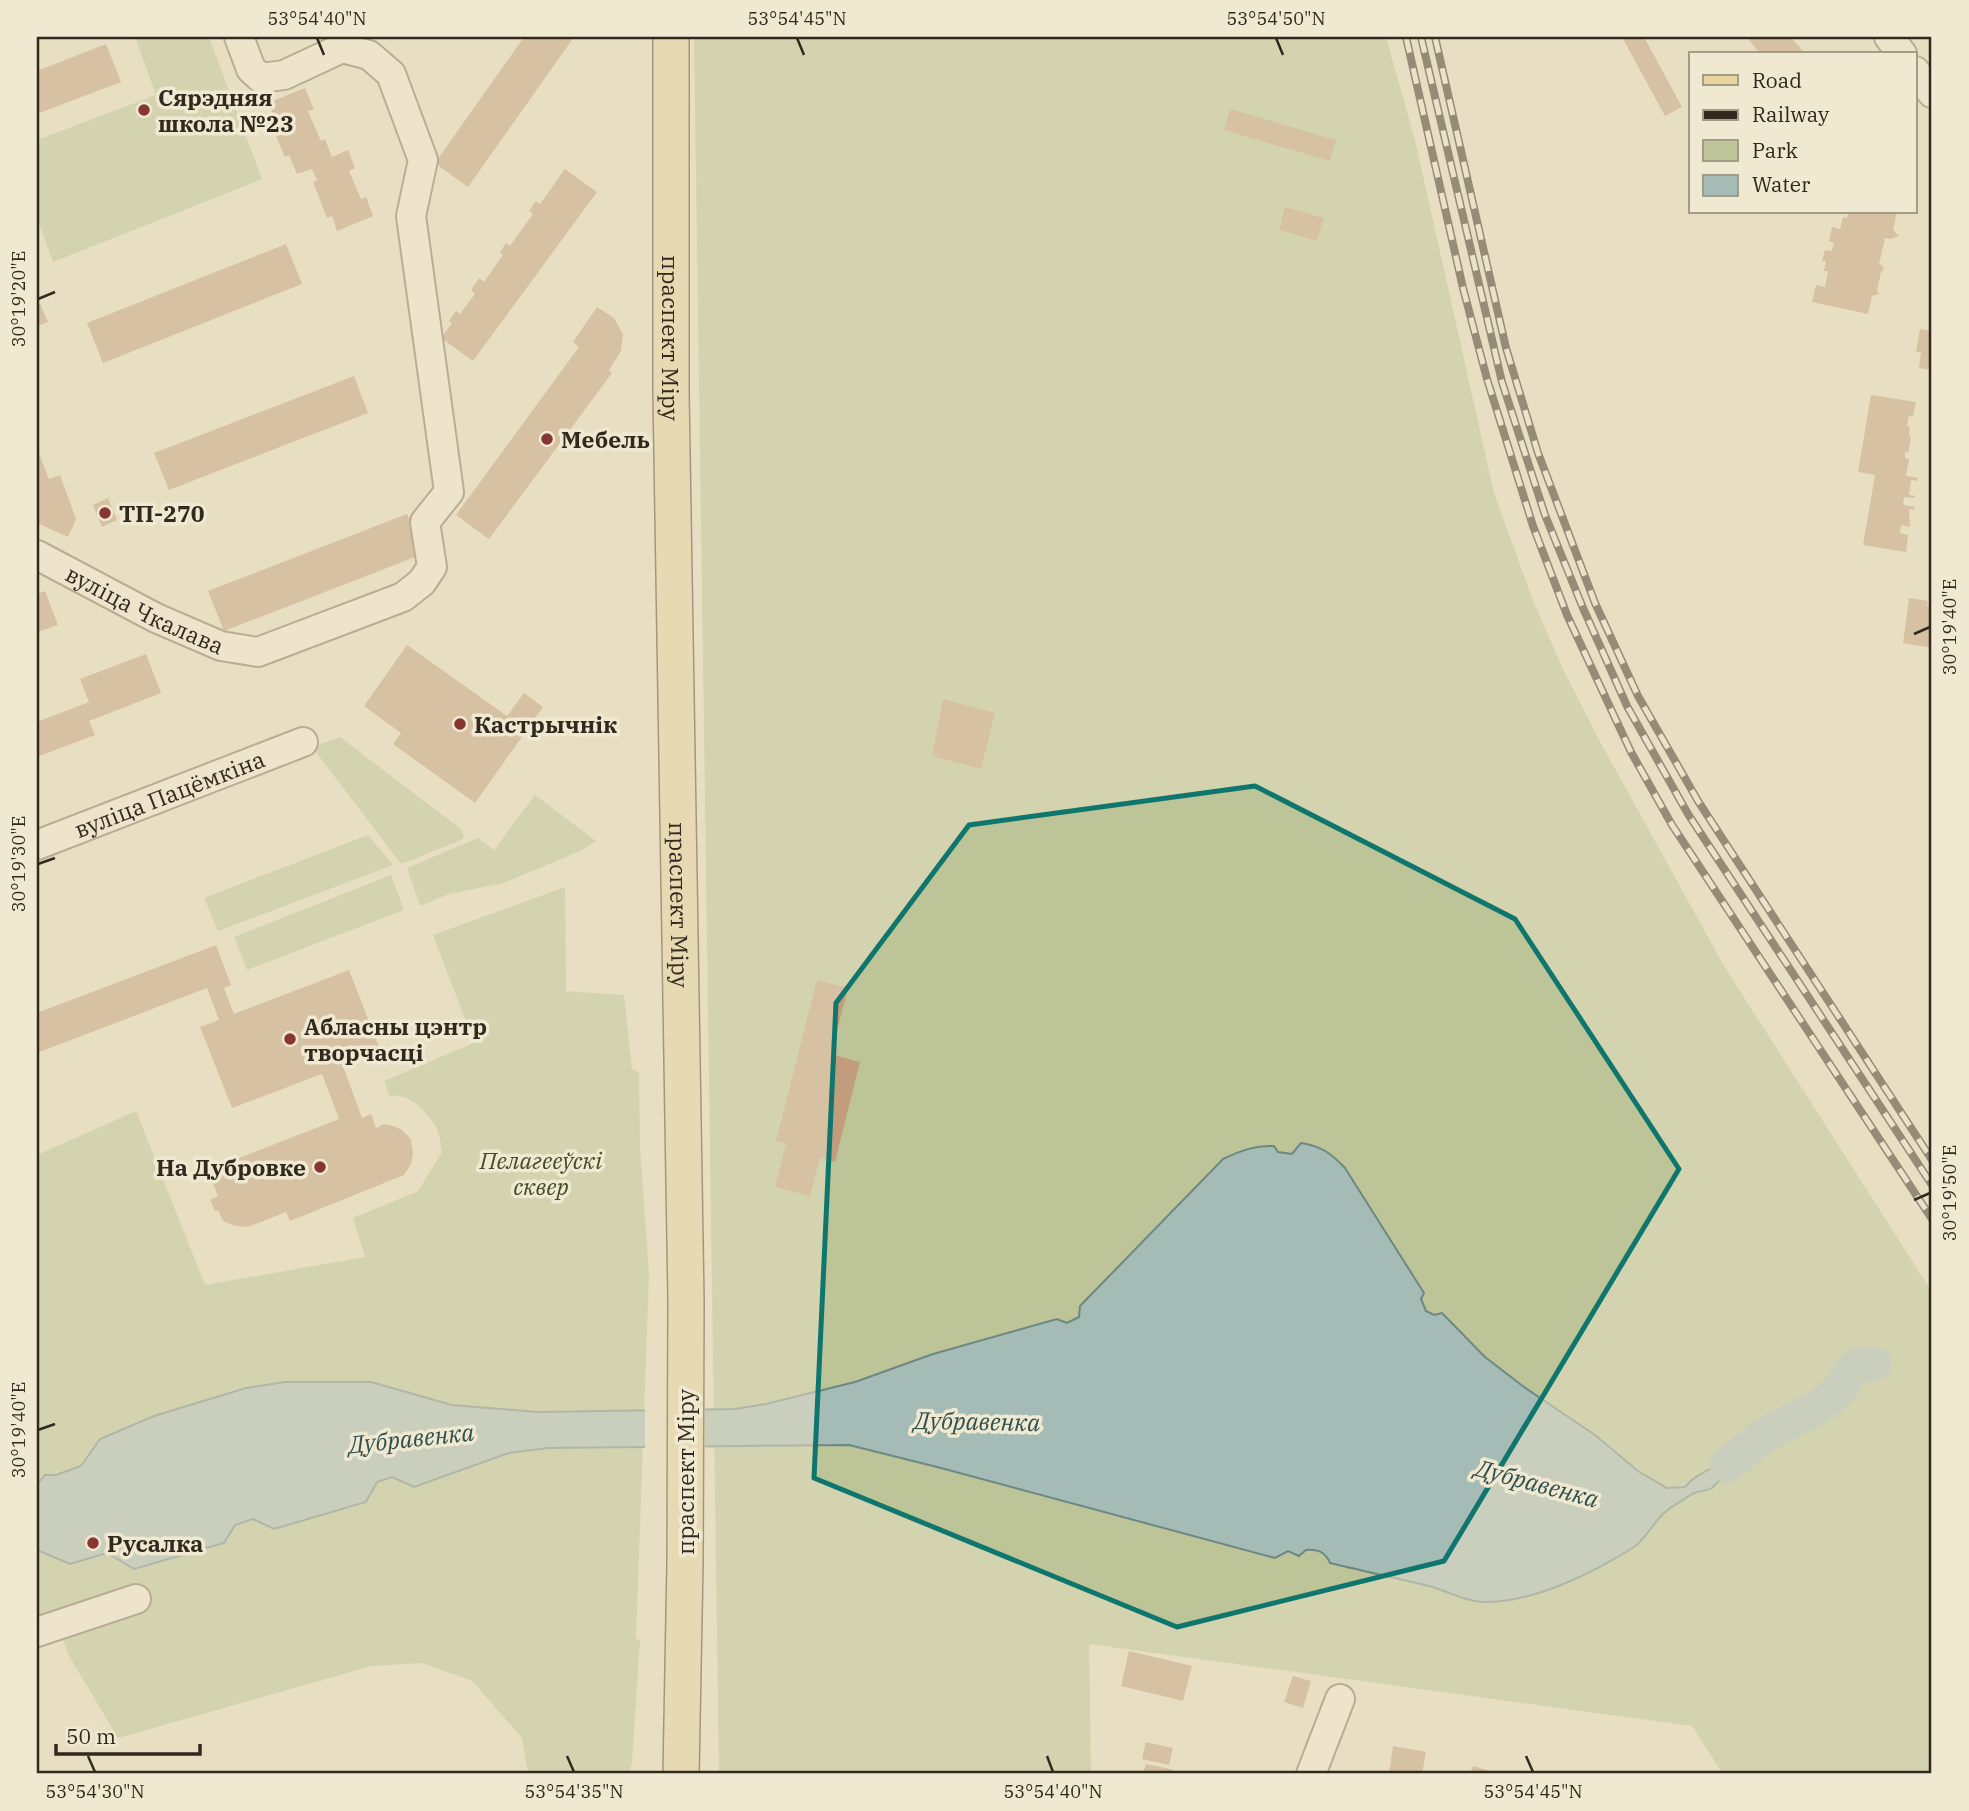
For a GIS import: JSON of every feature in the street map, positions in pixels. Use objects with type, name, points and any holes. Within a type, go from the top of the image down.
[{"type":"main road","name":"праспект Міру","points":[[649,37],[656,869],[676,1301]]},
{"type":"main road","name":"праспект Міру","points":[[671,37],[676,1301],[674,1563],[681,1774]]},
{"type":"main road","name":"праспект Міру","points":[[663,1774],[674,1563]]},
{"type":"street","name":"вуліца Чкалава","points":[[37,555],[156,618],[221,646],[258,652],[402,597],[422,582],[432,566],[425,522],[449,492],[411,216],[422,160],[391,74],[369,55],[342,48],[284,75],[261,78],[251,69],[239,37]]},
{"type":"street","points":[[1889,37],[1900,52]]},
{"type":"street","points":[[1916,72],[1932,93]]},
{"type":"street","name":"вуліца Пацёмкіна","points":[[37,845],[303,742]]},
{"type":"street","points":[[37,1632],[136,1599]]},
{"type":"street","points":[[1311,1774],[1340,1699]]},
{"type":"highlighted area","points":[[1255,786],[1515,919],[1679,1169],[1444,1561],[1177,1627],[814,1478],[836,1003],[969,825]]},
{"type":"green space","name":"Сярэдняя школа №23","points":[[135,37],[209,37],[262,179],[53,262],[37,218],[37,140],[156,95]]},
{"type":"green space","points":[[694,37],[1386,37],[1415,140],[1494,493],[1534,603],[1598,738],[1724,966],[1932,1292],[1932,1774],[1723,1774],[1692,1726],[1089,1644],[1091,1774],[719,1774]]},
{"type":"green space","points":[[340,737],[461,829],[464,836],[461,840],[401,864],[312,747]]},
{"type":"green space","points":[[535,795],[596,841],[582,850],[504,883],[449,894],[420,906],[407,868],[478,838],[494,850]]},
{"type":"green space","points":[[368,835],[393,865],[218,931],[204,898]]},
{"type":"green space","points":[[391,875],[404,910],[247,970],[234,937]]},
{"type":"green space","name":"Пелагееўскі сквер","points":[[565,887],[566,991],[624,995],[632,1069],[639,1073],[640,1146],[649,1275],[636,1639],[640,1640],[629,1774],[528,1774],[522,1738],[472,1681],[422,1663],[372,1666],[118,1738],[68,1654],[54,1613],[37,1619],[37,1155],[136,1111],[205,1285],[365,1257],[353,1218],[418,1191],[442,1152],[437,1128],[427,1114],[410,1100],[390,1096],[384,1081],[474,1043],[433,935]]},
{"type":"water","points":[[1301,1143],[1325,1151],[1345,1168],[1424,1293],[1421,1299],[1426,1311],[1434,1315],[1442,1313],[1485,1357],[1595,1435],[1638,1471],[1667,1488],[1685,1487],[1697,1476],[1763,1436],[1758,1450],[1712,1488],[1692,1494],[1669,1509],[1634,1547],[1563,1584],[1504,1601],[1478,1602],[1429,1586],[1330,1563],[1323,1553],[1317,1551],[1306,1550],[1299,1556],[1288,1551],[1275,1558],[849,1445],[548,1448],[509,1453],[414,1487],[392,1477],[377,1482],[366,1502],[274,1529],[253,1519],[235,1525],[224,1543],[134,1569],[107,1553],[70,1564],[37,1550],[37,1485],[45,1475],[56,1475],[81,1466],[100,1439],[154,1416],[246,1388],[285,1382],[371,1382],[452,1405],[537,1412],[735,1409],[855,1382],[933,1354],[1057,1319],[1067,1323],[1079,1317],[1080,1306],[1223,1159],[1260,1146],[1274,1146],[1278,1152],[1292,1154]]},
{"type":"pier","points":[[705,1406],[705,1450],[645,1451],[645,1407]]},
{"type":"building","points":[[524,37],[574,37],[468,187],[435,163]]},
{"type":"building","points":[[1622,37],[1644,37],[1682,107],[1665,116]]},
{"type":"building","points":[[1747,37],[1791,37],[1803,52],[1758,52]]},
{"type":"building","points":[[106,44],[121,82],[37,114],[37,71]]},
{"type":"building","points":[[305,88],[314,109],[308,111],[321,141],[325,139],[332,157],[348,150],[355,168],[349,171],[361,199],[366,197],[373,216],[337,231],[332,216],[327,218],[313,182],[317,180],[312,169],[297,174],[289,155],[285,157],[270,122],[276,120],[268,103]]},
{"type":"building","points":[[1230,109],[1336,140],[1330,161],[1224,130]]},
{"type":"building","points":[[565,169],[597,192],[473,361],[441,338],[452,323],[449,321],[456,311],[460,314],[475,294],[471,290],[479,278],[484,282],[503,255],[500,252],[506,243],[510,246],[533,214],[529,211],[536,201],[540,204]]},
{"type":"building","points":[[1285,207],[1324,218],[1317,241],[1279,230]]},
{"type":"building","points":[[1848,214],[1897,214],[1893,230],[1899,236],[1885,238],[1879,264],[1884,270],[1881,272],[1877,290],[1879,294],[1872,296],[1868,314],[1812,302],[1816,285],[1825,287],[1828,271],[1824,271],[1826,261],[1822,261],[1825,250],[1832,251],[1834,243],[1829,241],[1832,227],[1840,229],[1843,217],[1847,218]]},
{"type":"building","points":[[286,244],[302,284],[103,363],[87,323]]},
{"type":"building","points":[[40,304],[48,322],[37,326],[37,305]]},
{"type":"building","points":[[597,307],[614,318],[623,334],[621,351],[609,370],[612,373],[489,539],[456,515],[579,347],[573,342]]},
{"type":"building","points":[[1920,329],[1932,331],[1932,370],[1919,368],[1921,352],[1916,352]]},
{"type":"building","points":[[354,376],[368,413],[169,490],[154,453]]},
{"type":"building","points":[[1871,395],[1916,402],[1913,417],[1909,416],[1907,426],[1910,427],[1911,437],[1908,453],[1905,452],[1905,458],[1909,459],[1906,476],[1918,478],[1917,481],[1911,480],[1909,495],[1915,496],[1914,498],[1904,497],[1903,505],[1915,507],[1914,510],[1909,509],[1910,527],[1901,525],[1900,533],[1908,535],[1906,552],[1863,545],[1875,475],[1858,472]]},
{"type":"building","points":[[37,448],[49,479],[60,475],[76,519],[68,537],[37,523]]},
{"type":"building","name":"ТП-270","points":[[108,498],[117,520],[102,527],[93,505]]},
{"type":"building","points":[[407,514],[423,554],[224,631],[208,591]]},
{"type":"building","points":[[45,591],[58,625],[37,632],[37,594]]},
{"type":"building","points":[[1909,598],[1928,601],[1927,606],[1932,607],[1932,648],[1903,643]]},
{"type":"building","name":"Кастрычнік","points":[[407,645],[507,716],[524,693],[543,707],[475,803],[393,744],[401,733],[364,706]]},
{"type":"building","points":[[146,654],[161,693],[89,721],[95,735],[37,757],[37,722],[89,702],[80,679]]},
{"type":"building","points":[[943,699],[995,713],[981,769],[932,756]]},
{"type":"building","points":[[216,945],[231,985],[224,988],[234,1014],[349,970],[381,1052],[343,1066],[362,1118],[371,1114],[376,1128],[384,1124],[393,1126],[411,1139],[411,1164],[404,1175],[290,1221],[286,1212],[248,1227],[223,1221],[210,1200],[218,1196],[211,1179],[232,1171],[229,1162],[339,1119],[322,1074],[232,1108],[200,1027],[219,1020],[207,988],[37,1053],[37,1013]]},
{"type":"building","points":[[817,980],[848,988],[831,1054],[860,1062],[835,1162],[820,1158],[810,1196],[775,1187],[786,1144],[776,1141]]},
{"type":"building","points":[[1129,1651],[1192,1666],[1183,1701],[1121,1686]]},
{"type":"building","points":[[1293,1676],[1311,1681],[1303,1708],[1284,1702]]},
{"type":"building","points":[[1146,1742],[1173,1748],[1169,1765],[1142,1759]]},
{"type":"building","points":[[1393,1746],[1426,1752],[1422,1774],[1389,1774]]},
{"type":"building","points":[[1146,1764],[1174,1770],[1173,1774],[1143,1774]]},
{"type":"building","points":[[1473,1766],[1500,1774],[1470,1774]]},
{"type":"waterway","name":"Дубравенка","points":[[1727,1465],[1760,1438],[1813,1410],[1831,1397],[1857,1366],[1874,1364]]},
{"type":"railway","points":[[1406,37],[1463,288],[1487,379],[1533,526],[1567,615],[1631,752],[1672,825],[1932,1219]]},
{"type":"railway","points":[[1421,37],[1502,382],[1545,515],[1583,608],[1627,706],[1688,814],[1932,1185]]},
{"type":"railway","points":[[1435,37],[1506,348],[1538,453],[1595,603],[1638,696],[1698,801],[1932,1160]]},
{"type":"place","name":"Сярэдняя школа №23","points":[[144,110]]},
{"type":"place","name":"Мебель","points":[[547,439]]},
{"type":"place","name":"ТП-270","points":[[105,513]]},
{"type":"place","name":"Кастрычнік","points":[[460,724]]},
{"type":"place","name":"Абласны цэнтр творчасці","points":[[290,1039]]},
{"type":"place","name":"На Дубровке","points":[[320,1167]]},
{"type":"place","name":"Русалка","points":[[93,1543]]}]
